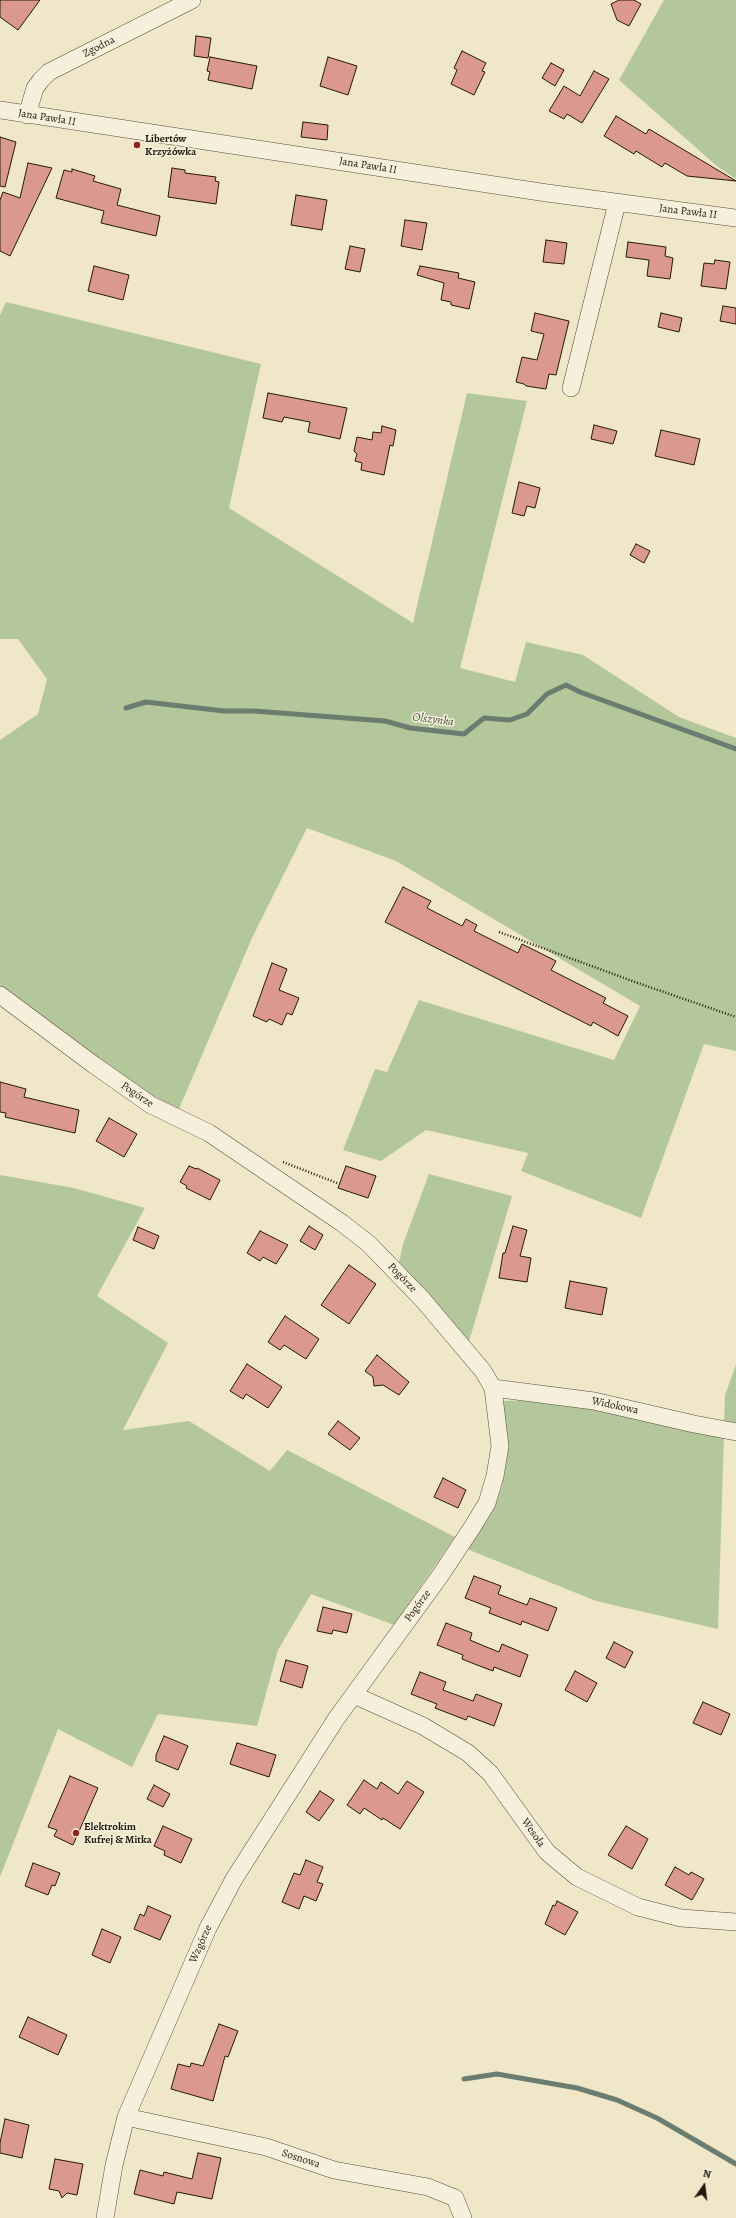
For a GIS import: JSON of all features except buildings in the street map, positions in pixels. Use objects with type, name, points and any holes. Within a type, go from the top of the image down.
[{"type":"street","name":"Zgodna","points":[[27,115],[35,88],[40,80],[49,72],[192,0]]},
{"type":"street","name":"Jana Pawła II","points":[[0,110],[617,203],[736,218]]},
{"type":"street","points":[[571,388],[617,203]]},
{"type":"street","name":"Pogórze","points":[[0,995],[94,1065],[151,1105],[209,1133],[353,1232],[394,1268],[423,1300],[483,1371],[493,1388],[500,1446],[496,1476],[487,1503],[440,1576],[354,1695]]},
{"type":"street","name":"Widokowa","points":[[493,1388],[594,1401],[736,1432]]},
{"type":"street","name":"Wesoła","points":[[354,1695],[423,1726],[468,1753],[490,1773],[547,1852],[577,1877],[638,1907],[681,1918],[736,1922]]},
{"type":"street","name":"Wzgórze","points":[[105,2218],[114,2165],[126,2117],[208,1928],[234,1879],[325,1736],[354,1695]]},
{"type":"street","name":"Sosnowa","points":[[126,2117],[266,2147],[334,2170],[428,2187],[455,2198],[463,2218]]},
{"type":"path","points":[[499,932],[736,1017]]},
{"type":"path","points":[[279,1160],[337,1183]]},
{"type":"green space","points":[[664,0],[736,0],[736,179],[718,167],[619,80]]},
{"type":"green space","points":[[6,302],[261,364],[229,508],[413,623],[467,393],[527,401],[460,668],[515,682],[526,642],[583,655],[679,717],[736,738],[736,1051],[704,1044],[641,1218],[521,1171],[528,1153],[426,1130],[381,1161],[343,1150],[375,1069],[387,1072],[419,1000],[614,1060],[640,1006],[396,861],[307,828],[252,938],[179,1109],[155,1100],[0,987],[0,740],[38,714],[47,679],[18,639],[0,639],[0,315]]},
{"type":"green space","points":[[429,1174],[512,1196],[467,1348],[398,1266],[403,1244]]},
{"type":"green space","points":[[0,1175],[74,1188],[145,1208],[97,1296],[168,1343],[123,1430],[189,1421],[270,1471],[287,1450],[455,1537],[394,1625],[311,1594],[278,1650],[257,1726],[158,1714],[132,1767],[58,1729],[0,1877]]},
{"type":"green space","points":[[736,1365],[736,1426],[724,1424],[725,1395]]},
{"type":"green space","points":[[536,1400],[573,1403],[724,1433],[718,1629],[596,1601],[467,1549],[494,1507],[502,1486],[507,1456],[502,1401]]},
{"type":"waterway","name":"Olszynka","points":[[126,708],[146,702],[224,711],[254,711],[385,721],[410,728],[464,734],[484,718],[510,720],[527,714],[547,694],[566,685],[580,692],[736,749]]},
{"type":"waterway","points":[[464,2079],[497,2074],[577,2088],[617,2100],[657,2118],[736,2164]]},
{"type":"place","name":"Libertów Krzyżówka","points":[[137,145]]},
{"type":"place","name":"Elektrokim Kufrej & Mitka","points":[[76,1833]]}]
